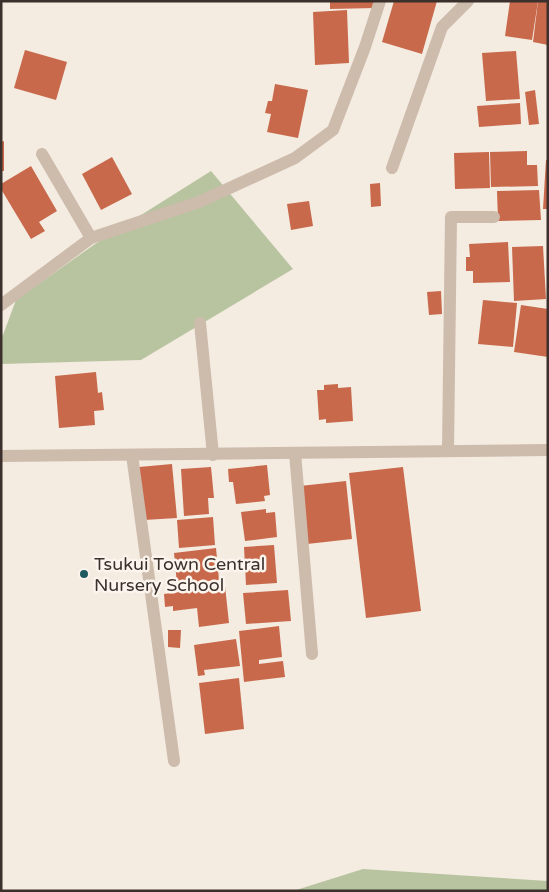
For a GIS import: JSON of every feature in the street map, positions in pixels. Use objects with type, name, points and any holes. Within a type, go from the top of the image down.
[{"type":"street","points":[[1,305],[91,238],[199,202],[295,158],[333,130],[365,47],[380,1]]},
{"type":"street","points":[[392,168],[442,27],[468,1]]},
{"type":"street","points":[[42,154],[91,238]]},
{"type":"street","points":[[448,450],[451,218],[494,218]]},
{"type":"street","points":[[200,324],[213,454]]},
{"type":"street","points":[[1,456],[548,450]]},
{"type":"street","points":[[295,453],[312,654]]},
{"type":"street","points":[[132,455],[174,761]]},
{"type":"green space","points":[[211,171],[293,269],[141,360],[1,364],[1,335],[3,335],[16,300],[95,244]]},
{"type":"green space","points":[[363,869],[548,881],[548,891],[293,891]]},
{"type":"building","points":[[330,1],[375,1],[375,8],[330,9]]},
{"type":"building","points":[[394,1],[437,1],[422,54],[382,42]]},
{"type":"building","points":[[510,1],[538,1],[532,40],[505,36]]},
{"type":"building","points":[[538,1],[548,1],[548,45],[533,42]]},
{"type":"building","points":[[347,10],[349,63],[315,65],[313,12]]},
{"type":"building","points":[[25,50],[67,62],[56,100],[14,88]]},
{"type":"building","points":[[516,51],[520,99],[486,101],[482,53]]},
{"type":"building","points":[[275,84],[308,90],[298,138],[267,132],[271,114],[265,113],[268,101],[272,101]]},
{"type":"building","points":[[535,90],[539,124],[529,125],[525,92]]},
{"type":"building","points":[[520,103],[521,124],[479,127],[477,106]]},
{"type":"building","points":[[4,141],[4,171],[1,171],[1,142]]},
{"type":"building","points":[[527,151],[527,165],[537,165],[538,186],[491,187],[490,152]]},
{"type":"building","points":[[489,152],[490,188],[455,189],[454,153]]},
{"type":"building","points":[[112,157],[132,194],[101,210],[82,174]]},
{"type":"building","points":[[546,160],[548,160],[548,209],[543,209]]},
{"type":"building","points":[[31,166],[57,211],[39,222],[45,231],[31,239],[1,189],[1,184]]},
{"type":"building","points":[[380,183],[381,206],[371,207],[370,184]]},
{"type":"building","points":[[539,190],[541,220],[498,221],[497,191]]},
{"type":"building","points":[[309,201],[313,226],[291,230],[287,204]]},
{"type":"building","points":[[508,242],[510,282],[473,283],[473,271],[466,271],[466,257],[470,257],[469,244]]},
{"type":"building","points":[[543,246],[546,299],[514,301],[512,247]]},
{"type":"building","points":[[441,291],[442,314],[429,315],[427,292]]},
{"type":"building","points":[[483,300],[517,303],[513,347],[478,344]]},
{"type":"building","points":[[521,305],[548,309],[548,357],[514,352]]},
{"type":"building","points":[[96,372],[98,393],[102,392],[104,410],[94,411],[95,425],[59,428],[55,376]]},
{"type":"building","points":[[338,384],[338,388],[351,387],[353,421],[326,423],[326,419],[319,420],[317,390],[324,390],[324,385]]},
{"type":"building","points":[[172,464],[177,518],[144,520],[139,467]]},
{"type":"building","points":[[267,465],[270,495],[264,496],[265,501],[236,504],[233,482],[229,482],[228,469]]},
{"type":"building","points":[[211,467],[214,498],[208,498],[209,514],[184,516],[181,469]]},
{"type":"building","points":[[403,467],[421,611],[366,618],[349,473]]},
{"type":"building","points":[[346,481],[352,539],[307,544],[300,486]]},
{"type":"building","points":[[266,509],[266,513],[275,512],[277,537],[245,541],[241,512]]},
{"type":"building","points":[[213,517],[215,545],[179,548],[177,520]]},
{"type":"building","points":[[274,545],[277,583],[246,585],[244,547]]},
{"type":"building","points":[[216,548],[219,580],[177,584],[174,553]]},
{"type":"building","points":[[225,586],[229,623],[199,627],[197,608],[173,611],[173,606],[165,607],[164,594]]},
{"type":"building","points":[[288,590],[291,621],[246,624],[243,593]]},
{"type":"building","points":[[279,626],[282,657],[259,660],[259,664],[283,661],[285,677],[244,682],[239,631]]},
{"type":"building","points":[[168,630],[181,630],[180,648],[168,647]]},
{"type":"building","points":[[236,639],[240,666],[204,670],[205,675],[198,676],[194,645]]},
{"type":"building","points":[[239,678],[244,729],[205,734],[199,683]]},
{"type":"place","name":"Tsukui Town Central Nursery School","points":[[84,574]]}]
